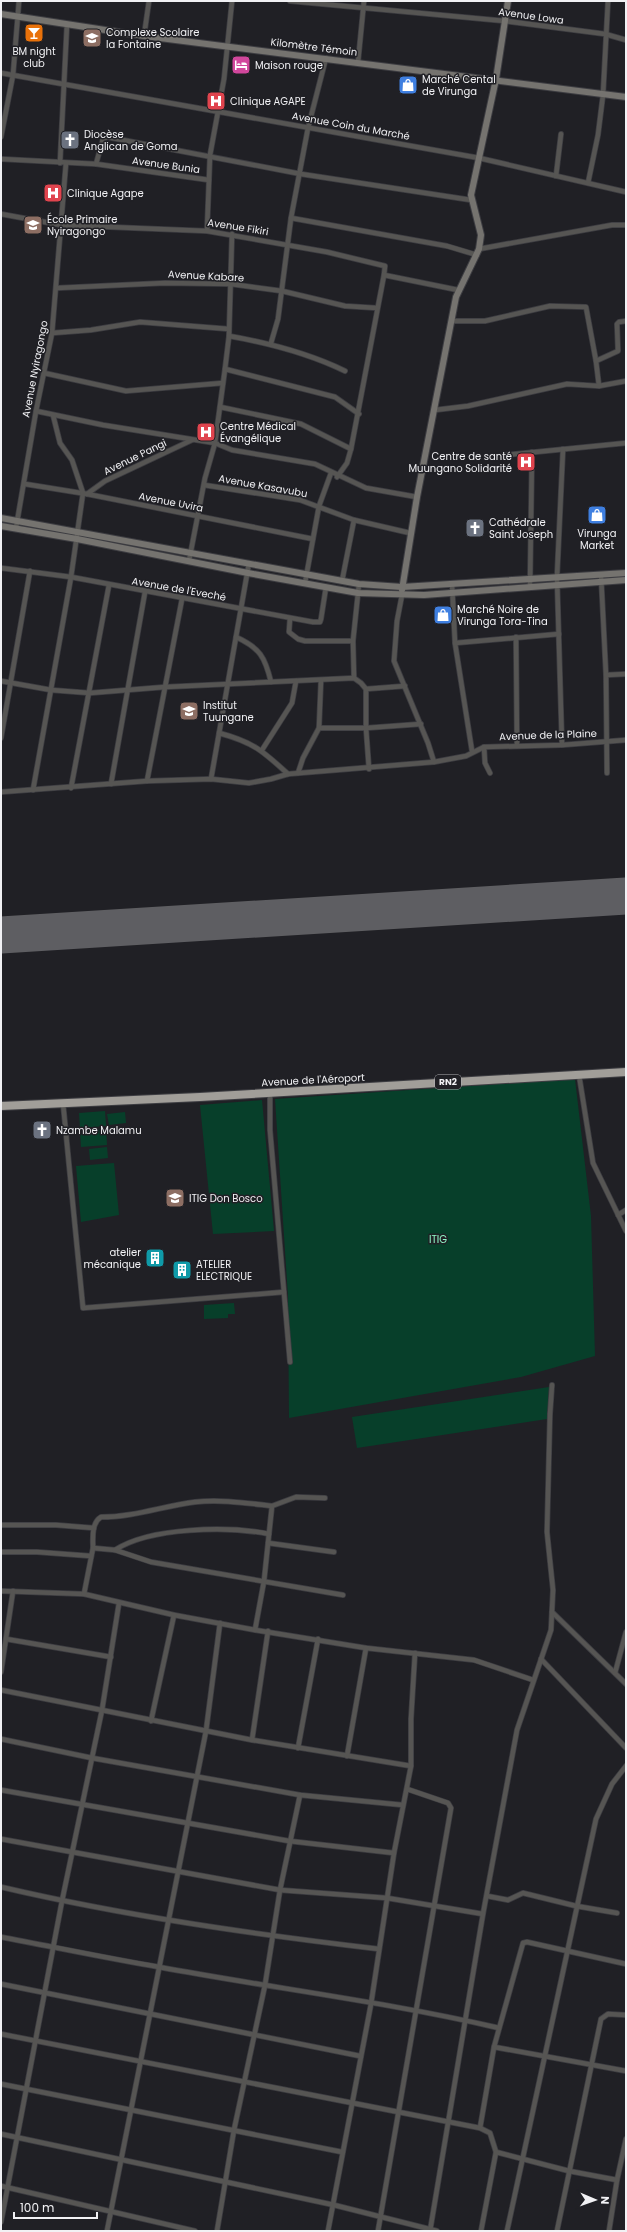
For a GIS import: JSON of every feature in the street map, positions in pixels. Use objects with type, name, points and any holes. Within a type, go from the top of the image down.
[{"type":"highway","name":"Avenue de l'Aéroport","points":[[1,1106],[626,1072]]},
{"type":"main road","points":[[402,595],[410,533],[458,290],[478,252],[481,235],[471,200],[496,79],[508,1]]},
{"type":"main road","name":"Kilomètre Témoin","points":[[1,14],[144,36],[496,79],[626,97]]},
{"type":"main road","points":[[1,518],[249,563],[306,576],[359,584],[402,587],[626,573]]},
{"type":"main road","points":[[1,526],[77,538],[248,573],[358,593],[402,595],[452,593],[626,580]]},
{"type":"street","points":[[1,137],[14,75],[19,1]]},
{"type":"street","points":[[144,36],[149,1]]},
{"type":"street","points":[[207,231],[210,155],[227,47],[232,1]]},
{"type":"street","name":"Avenue Lowa","points":[[290,1],[505,21],[605,34],[626,40]]},
{"type":"street","points":[[358,62],[364,1]]},
{"type":"street","points":[[588,183],[598,135],[603,95],[605,34],[608,1]]},
{"type":"street","points":[[60,162],[66,84],[68,24]]},
{"type":"street","points":[[271,343],[278,319],[291,218],[301,174],[308,128],[326,58]]},
{"type":"street","name":"Avenue Coin du Marché","points":[[1,73],[479,158],[626,192]]},
{"type":"street","points":[[556,176],[561,134]]},
{"type":"street","points":[[96,164],[103,139],[107,137],[210,155],[301,174],[471,200]]},
{"type":"street","name":"Avenue Bunia","points":[[1,159],[96,164],[209,180]]},
{"type":"street","name":"Avenue Nyiragongo","points":[[16,528],[25,484],[36,411],[52,333],[57,288],[66,163]]},
{"type":"street","name":"Avenue Fikiri","points":[[1,214],[61,224],[207,231],[232,234],[376,263],[385,266],[384,275]]},
{"type":"street","points":[[291,218],[478,252],[612,225],[626,225]]},
{"type":"street","points":[[189,561],[204,485],[215,443],[225,369],[229,336],[232,234]]},
{"type":"street","points":[[338,476],[347,463],[351,449],[359,414],[384,275],[458,290]]},
{"type":"street","name":"Avenue Kabare","points":[[57,288],[165,283],[231,284],[282,292],[344,306],[377,308]]},
{"type":"street","points":[[452,321],[485,321],[550,306],[586,307],[599,386]]},
{"type":"street","points":[[596,361],[618,351],[617,324],[619,322],[626,321]]},
{"type":"street","points":[[52,333],[86,331],[140,322],[229,329]]},
{"type":"street","points":[[229,336],[271,343],[325,362],[345,371]]},
{"type":"street","points":[[225,369],[335,397],[359,414]]},
{"type":"street","points":[[44,373],[126,391],[223,383]]},
{"type":"street","points":[[435,410],[468,406],[567,384],[599,386],[626,381]]},
{"type":"street","points":[[220,407],[301,424],[351,449]]},
{"type":"street","points":[[36,411],[215,443],[232,450],[315,464],[331,473],[376,491],[417,497]]},
{"type":"street","points":[[33,790],[85,494],[72,458],[60,443],[53,415]]},
{"type":"street","name":"Avenue Pangi","points":[[85,494],[105,481],[193,440]]},
{"type":"street","points":[[505,454],[626,443]]},
{"type":"street","points":[[562,745],[560,634],[557,577],[563,449]]},
{"type":"street","points":[[530,587],[532,452]]},
{"type":"street","points":[[305,583],[319,506],[331,473]]},
{"type":"street","name":"Avenue Uvira","points":[[25,484],[85,494],[313,539]]},
{"type":"street","name":"Avenue Kasavubu","points":[[204,485],[293,499],[319,506],[354,520],[410,533]]},
{"type":"street","points":[[342,581],[354,520]]},
{"type":"street","points":[[211,779],[249,563]]},
{"type":"street","name":"Avenue de l'Eveché","points":[[1,568],[71,577],[182,599],[320,622],[326,587]]},
{"type":"street","points":[[1,738],[30,571]]},
{"type":"street","points":[[601,575],[606,675],[607,773]]},
{"type":"street","points":[[354,678],[353,641],[359,584]]},
{"type":"street","points":[[452,584],[455,643],[472,751]]},
{"type":"street","points":[[71,788],[90,694],[108,585]]},
{"type":"street","points":[[111,784],[126,690],[145,592]]},
{"type":"street","points":[[402,595],[393,654],[421,724],[434,762]]},
{"type":"street","points":[[147,781],[182,599]]},
{"type":"street","points":[[290,618],[289,632],[298,640],[305,642],[353,641]]},
{"type":"street","points":[[455,643],[516,636],[560,634]]},
{"type":"street","points":[[516,636],[517,746]]},
{"type":"street","points":[[236,637],[256,648],[267,665],[271,682]]},
{"type":"street","points":[[606,675],[626,674]]},
{"type":"street","points":[[1,681],[51,690],[90,694],[165,687],[354,678],[366,689],[366,728],[369,769]]},
{"type":"street","points":[[298,773],[303,758],[319,728],[321,680]]},
{"type":"street","points":[[262,750],[292,703],[296,681]]},
{"type":"street","points":[[366,689],[405,686]]},
{"type":"street","points":[[319,728],[366,728],[421,724]]},
{"type":"street","points":[[219,733],[245,740],[262,750],[288,774]]},
{"type":"street","name":"Avenue de la Plaine","points":[[1,792],[71,788],[147,781],[211,779],[249,783],[288,774],[369,769],[434,762],[466,756],[472,751],[484,747],[562,745],[626,740]]},
{"type":"street","points":[[484,747],[484,763],[490,773]]},
{"type":"street","points":[[579,1075],[593,1163],[626,1231]]},
{"type":"street","points":[[270,1092],[270,1130],[290,1362]]},
{"type":"street","points":[[64,1103],[82,1308],[284,1292]]},
{"type":"street","points":[[618,1215],[626,1210]]},
{"type":"street","points":[[431,2230],[487,1896],[517,1730],[550,1633],[553,1585],[547,1532],[552,1386]]},
{"type":"street","points":[[84,1594],[93,1548],[94,1528],[101,1517],[130,1516],[194,1502],[211,1500],[272,1506],[296,1498],[325,1498]]},
{"type":"street","points":[[255,1630],[264,1581],[272,1506]]},
{"type":"street","points":[[1,1525],[56,1525],[94,1528]]},
{"type":"street","points":[[114,1550],[124,1544],[138,1539],[217,1528],[245,1530],[269,1534]]},
{"type":"street","points":[[268,1543],[334,1552]]},
{"type":"street","points":[[93,1548],[114,1550],[151,1562],[343,1594]]},
{"type":"street","points":[[1,1552],[37,1552],[91,1556]]},
{"type":"street","points":[[1,1591],[84,1594],[174,1615],[255,1630],[318,1639],[366,1648],[474,1660],[533,1680]]},
{"type":"street","points":[[1,1672],[14,1592]]},
{"type":"street","points":[[1,2222],[28,2089],[62,1901],[102,1710],[119,1603]]},
{"type":"street","points":[[552,1612],[626,1684]]},
{"type":"street","points":[[151,1721],[174,1615]]},
{"type":"street","points":[[107,2231],[206,1731],[220,1623]]},
{"type":"street","points":[[252,1740],[268,1631]]},
{"type":"street","points":[[615,1673],[626,1632]]},
{"type":"street","points":[[6,1639],[111,1657]]},
{"type":"street","points":[[298,1748],[318,1639]]},
{"type":"street","points":[[347,1756],[366,1648]]},
{"type":"street","points":[[328,2231],[371,2004],[394,1853],[411,1766],[411,1719],[415,1653]]},
{"type":"street","points":[[541,1658],[626,1748]]},
{"type":"street","points":[[1,1690],[252,1740],[411,1766]]},
{"type":"street","points":[[1,1739],[197,1778],[300,1795],[403,1805]]},
{"type":"street","points":[[508,2231],[566,1951],[596,1819],[612,1784],[626,1766]]},
{"type":"street","points":[[378,2231],[400,2113],[451,1805],[407,1789]]},
{"type":"street","points":[[1,1790],[289,1841],[394,1853]]},
{"type":"street","points":[[218,2231],[234,2130],[265,1985],[289,1841],[300,1795]]},
{"type":"street","points":[[1,1839],[280,1890],[387,1898],[484,1914]]},
{"type":"street","points":[[1,1887],[62,1901],[273,1937],[379,1949]]},
{"type":"street","points":[[487,1896],[508,1900],[523,1893],[576,1906],[617,1913]]},
{"type":"street","points":[[1,1937],[159,1967],[371,2004],[417,2010],[499,2028]]},
{"type":"street","points":[[480,2128],[494,2047],[523,1943],[527,1942],[626,1964]]},
{"type":"street","points":[[1,1984],[360,2056]]},
{"type":"street","points":[[556,2231],[601,2019],[608,2014],[626,2015]]},
{"type":"street","points":[[1,2034],[351,2104],[480,2128],[490,2133],[496,2152],[481,2231]]},
{"type":"street","points":[[494,2047],[626,2071]]},
{"type":"street","points":[[1,2084],[342,2152]]},
{"type":"street","points":[[1,2134],[334,2205],[437,2231]]},
{"type":"street","points":[[609,2231],[617,2180],[626,2139]]},
{"type":"street","points":[[496,2152],[569,2171],[617,2180]]},
{"type":"street","points":[[1,2186],[195,2231]]},
{"type":"green space","name":"ITIG","points":[[575,1079],[591,1216],[595,1356],[521,1377],[289,1418],[288,1296],[275,1099]]},
{"type":"green space","points":[[262,1100],[274,1231],[213,1234],[200,1105]]},
{"type":"green space","points":[[105,1111],[106,1126],[80,1128],[79,1113]]},
{"type":"green space","points":[[125,1112],[126,1123],[109,1125],[107,1114]]},
{"type":"green space","points":[[106,1129],[107,1145],[81,1147],[80,1131]]},
{"type":"green space","points":[[107,1147],[108,1158],[90,1160],[89,1149]]},
{"type":"green space","points":[[114,1163],[119,1215],[81,1222],[76,1166]]},
{"type":"green space","points":[[234,1303],[235,1314],[228,1314],[228,1318],[204,1319],[204,1305]]},
{"type":"green space","points":[[549,1387],[547,1419],[357,1448],[352,1417]]},
{"type":"runway","points":[[1,935],[626,896]]},
{"type":"place","name":"BM night club","points":[[34,33]]},
{"type":"place","name":"Complexe Scolaire la Fontaine","points":[[92,38]]},
{"type":"place","name":"Maison rouge","points":[[241,65]]},
{"type":"place","name":"Marché Cental de Virunga","points":[[408,85]]},
{"type":"place","name":"Clinique AGAPE","points":[[216,101]]},
{"type":"place","name":"Diocèse Anglican de Goma","points":[[70,140]]},
{"type":"place","name":"Clinique Agape","points":[[53,193]]},
{"type":"place","name":"École Primaire Nyiragongo","points":[[33,225]]},
{"type":"place","name":"Centre Médical Évangélique","points":[[206,432]]},
{"type":"place","name":"Centre de santé Muungano Solidarité","points":[[526,462]]},
{"type":"place","name":"Virunga Market","points":[[597,515]]},
{"type":"place","name":"Cathédrale Saint Joseph","points":[[475,528]]},
{"type":"place","name":"Marché Noire de Virunga Tora-Tina","points":[[443,615]]},
{"type":"place","name":"Institut Tuungane","points":[[189,711]]},
{"type":"place","name":"Nzambe Malamu","points":[[42,1130]]},
{"type":"place","name":"ITIG Don Bosco","points":[[175,1198]]},
{"type":"place","name":"atelier mécanique","points":[[155,1258]]},
{"type":"place","name":"ATELIER ELECTRIQUE","points":[[182,1270]]}]
